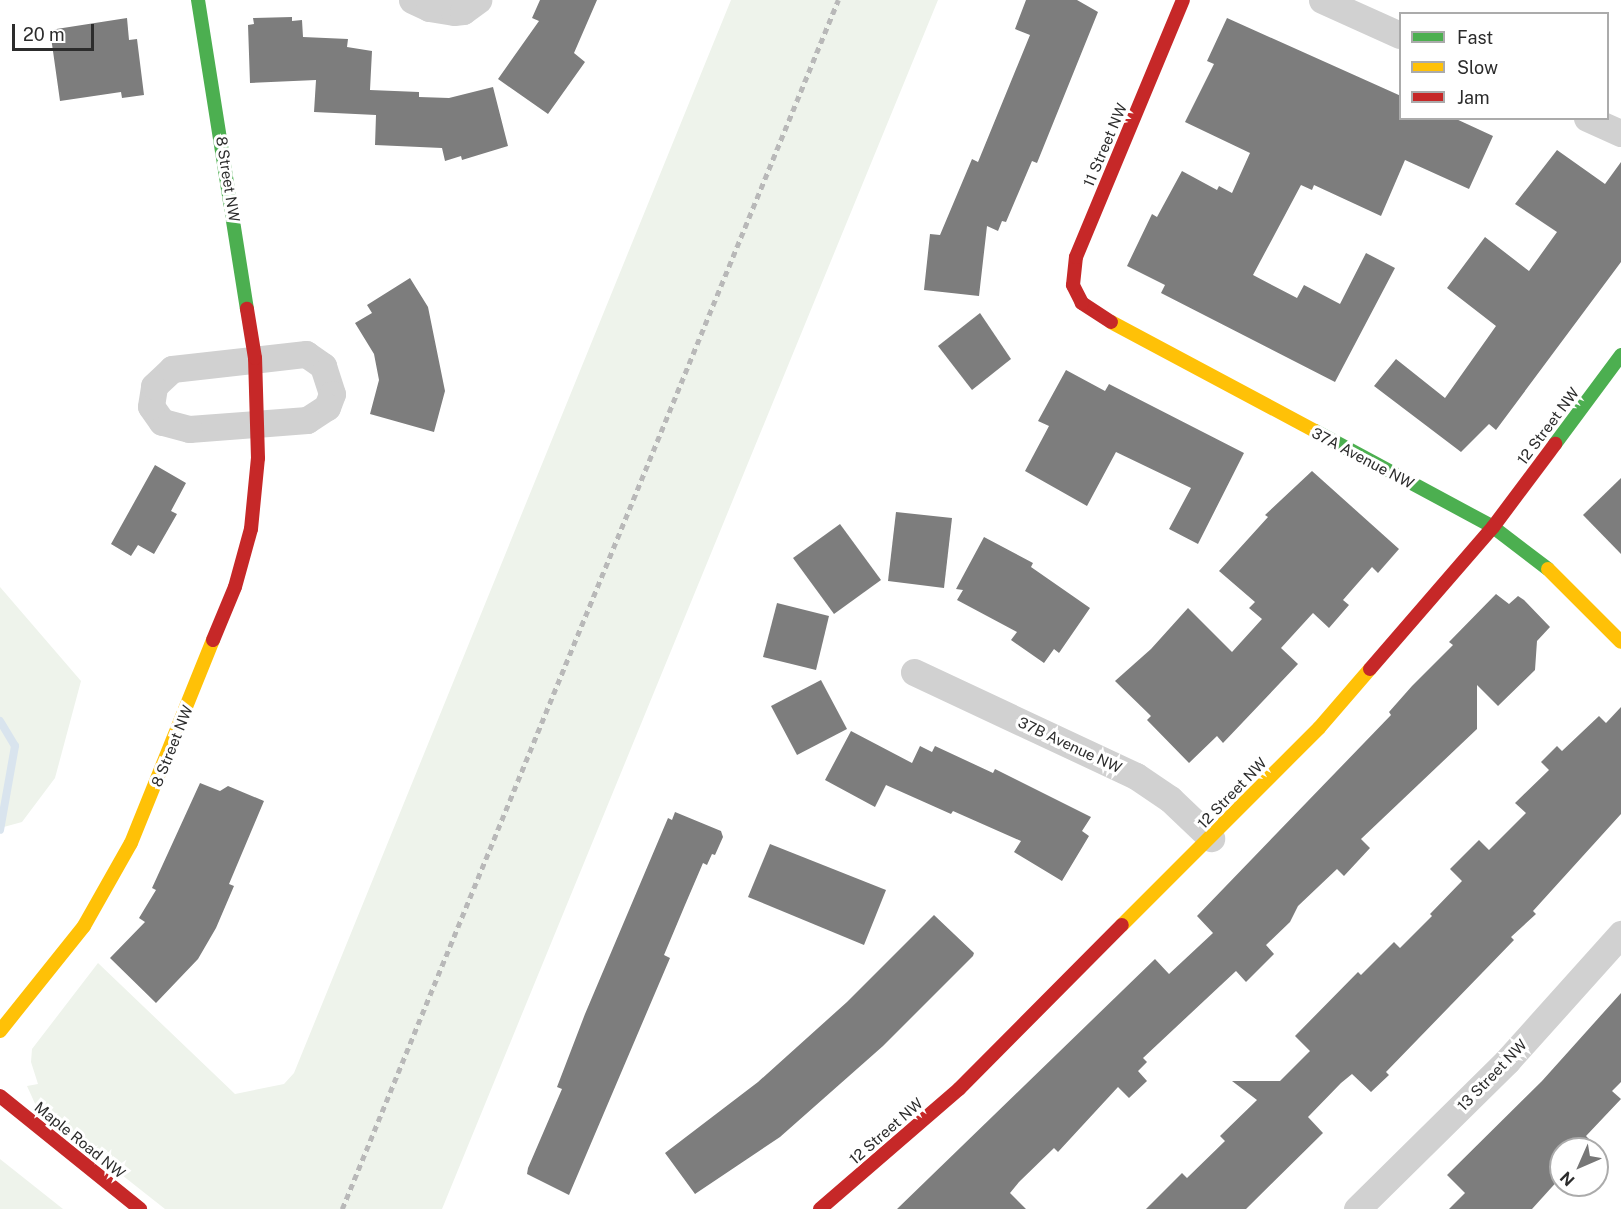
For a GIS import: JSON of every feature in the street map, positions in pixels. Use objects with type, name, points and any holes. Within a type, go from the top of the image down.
[{"type":"street","name":"8 Street NW","points":[[0,1031],[84,926],[117,870],[156,788],[244,558],[256,487],[255,358],[198,0]]},
{"type":"street","points":[[412,0],[441,11],[471,6]]},
{"type":"street","name":"11 Street NW","points":[[1083,303],[1073,285],[1076,257],[1183,0]]},
{"type":"street","points":[[1322,0],[1399,34]]},
{"type":"street","points":[[1591,120],[1621,134]]},
{"type":"street","name":"37A Avenue NW","points":[[1083,303],[1101,317],[1493,527],[1545,566],[1621,642]]},
{"type":"street","points":[[306,354],[323,366],[332,394],[327,407],[307,420],[257,426],[172,426],[162,422],[150,406],[154,386],[172,369],[255,358],[306,354]]},
{"type":"street","name":"12 Street NW","points":[[820,1209],[959,1089],[1211,838],[1361,682],[1493,527],[1621,355]]},
{"type":"street","name":"37B Avenue NW","points":[[914,672],[1136,776],[1170,799],[1211,838]]},
{"type":"street","name":"13 Street NW","points":[[1357,1209],[1507,1061],[1621,934]]},
{"type":"street","name":"Maple Road NW","points":[[0,1096],[140,1209]]},
{"type":"shaded area","points":[[731,0],[938,0],[442,1209],[165,1209],[37,1108],[27,1086],[38,1084],[31,1062],[32,1049],[98,963],[235,1094],[284,1084],[294,1073]]},
{"type":"shaded area","points":[[0,587],[81,681],[55,778],[22,822],[0,828]]},
{"type":"shaded area","points":[[0,1159],[63,1209],[0,1209]]},
{"type":"building","points":[[540,0],[597,0],[574,53],[585,62],[548,114],[498,79],[539,21],[532,18]]},
{"type":"building","points":[[1026,0],[1077,0],[1098,12],[1037,163],[1032,161],[1006,222],[1002,221],[998,231],[987,226],[979,296],[924,290],[930,234],[940,235],[972,159],[978,162],[1030,35],[1015,29]]},
{"type":"building","points":[[292,17],[292,21],[302,20],[303,37],[348,39],[347,47],[372,51],[370,90],[419,92],[419,97],[449,98],[493,87],[508,146],[462,160],[461,156],[445,161],[442,148],[375,145],[376,115],[314,112],[316,80],[250,83],[248,25],[254,24],[253,18]]},
{"type":"building","points":[[127,18],[129,40],[137,39],[144,95],[122,98],[121,92],[60,101],[50,30]]},
{"type":"building","points":[[1227,18],[1399,95],[1399,120],[1458,120],[1493,136],[1469,189],[1405,160],[1381,216],[1314,185],[1312,190],[1301,185],[1253,275],[1297,298],[1304,285],[1340,304],[1366,253],[1395,268],[1335,382],[1161,293],[1165,285],[1127,266],[1152,214],[1157,217],[1182,171],[1217,190],[1219,186],[1232,193],[1250,153],[1185,122],[1214,64],[1207,61]]},
{"type":"building","points":[[1557,150],[1605,184],[1621,162],[1621,262],[1496,430],[1489,424],[1461,452],[1374,386],[1396,359],[1445,398],[1496,326],[1447,288],[1485,237],[1529,271],[1557,232],[1515,204]]},
{"type":"building","points":[[410,278],[428,307],[445,391],[434,432],[370,414],[379,380],[374,354],[355,323],[372,313],[367,305]]},
{"type":"building","points":[[980,313],[1011,359],[972,390],[938,346]]},
{"type":"building","points":[[1066,370],[1105,391],[1109,384],[1244,453],[1198,544],[1169,529],[1191,488],[1116,452],[1087,506],[1025,471],[1049,426],[1038,421]]},
{"type":"building","points":[[155,465],[186,483],[171,511],[177,514],[154,554],[138,545],[131,556],[111,544]]},
{"type":"building","points":[[1312,471],[1399,549],[1378,573],[1372,567],[1343,600],[1349,605],[1329,628],[1313,613],[1281,648],[1298,664],[1223,743],[1217,736],[1189,763],[1147,720],[1151,716],[1115,681],[1151,649],[1188,608],[1232,652],[1262,619],[1249,608],[1255,602],[1219,571],[1268,517],[1265,515]]},
{"type":"building","points":[[1621,478],[1621,554],[1583,515]]},
{"type":"building","points":[[896,512],[952,518],[944,588],[888,581]]},
{"type":"building","points":[[840,524],[881,580],[834,614],[793,558]]},
{"type":"building","points":[[984,537],[1033,563],[1031,567],[1090,608],[1059,653],[1054,649],[1044,663],[1011,640],[1017,632],[957,600],[963,590],[956,589]]},
{"type":"building","points":[[1496,594],[1509,604],[1518,596],[1550,627],[1537,641],[1535,670],[1498,706],[1477,685],[1477,729],[1361,839],[1370,848],[1344,876],[1337,869],[1298,906],[1290,922],[1266,945],[1274,954],[1246,982],[1236,971],[1143,1058],[1147,1062],[1138,1071],[1147,1081],[1129,1098],[1118,1087],[1058,1152],[1054,1148],[1019,1182],[1010,1193],[1026,1209],[897,1209],[1155,959],[1169,974],[1213,933],[1197,916],[1391,715],[1389,712],[1412,686],[1453,645],[1449,642]]},
{"type":"building","points":[[777,603],[829,616],[816,670],[763,657]]},
{"type":"building","points":[[821,680],[847,729],[797,755],[771,706]]},
{"type":"building","points":[[1621,707],[1621,814],[1533,911],[1536,914],[1511,937],[1514,940],[1386,1072],[1389,1075],[1371,1092],[1352,1074],[1341,1083],[1308,1117],[1323,1133],[1246,1209],[1146,1209],[1182,1173],[1187,1178],[1225,1141],[1220,1136],[1257,1100],[1232,1081],[1280,1081],[1310,1051],[1295,1036],[1358,972],[1361,975],[1394,942],[1400,948],[1432,916],[1430,914],[1462,881],[1450,869],[1479,840],[1489,850],[1526,813],[1515,803],[1549,770],[1541,762],[1557,746],[1562,751],[1599,716],[1606,723]]},
{"type":"building","points":[[851,731],[912,763],[920,746],[932,752],[935,746],[993,773],[995,769],[1091,817],[1082,831],[1089,836],[1062,881],[1014,852],[1021,841],[953,811],[951,814],[886,785],[875,807],[825,780]]},
{"type":"building","points":[[200,783],[220,791],[228,786],[264,801],[229,884],[234,886],[216,928],[198,959],[156,1003],[110,958],[145,922],[139,918],[156,890],[152,888]]},
{"type":"building","points":[[675,812],[721,831],[723,837],[715,855],[712,854],[707,865],[703,863],[664,955],[670,958],[569,1195],[527,1174],[528,1168],[562,1089],[557,1087],[585,1014],[668,818],[672,820]]},
{"type":"building","points":[[770,844],[886,890],[864,945],[748,897]]},
{"type":"building","points":[[934,915],[974,953],[973,956],[883,1046],[780,1137],[695,1194],[665,1153],[758,1082],[847,1002]]},
{"type":"building","points":[[1621,993],[1621,1082],[1612,1091],[1621,1099],[1587,1137],[1549,1137],[1549,1190],[1532,1209],[1449,1209],[1465,1193],[1447,1175],[1542,1081]]},
{"type":"waterway","points":[[0,721],[15,746],[0,830]]},
{"type":"railway","points":[[342,1209],[838,0]]},
{"type":"traffic: fast","points":[[198,0],[247,309]]},
{"type":"traffic: fast","points":[[1555,444],[1621,355]]},
{"type":"traffic: fast","points":[[1315,431],[1493,527],[1548,569]]},
{"type":"traffic: slow","points":[[1111,322],[1315,431]]},
{"type":"traffic: slow","points":[[1548,569],[1621,642]]},
{"type":"traffic: slow","points":[[0,1031],[84,926],[131,843],[213,640]]},
{"type":"traffic: slow","points":[[1122,925],[1319,728],[1370,669]]},
{"type":"traffic: jam","points":[[1111,322],[1082,303],[1073,285],[1076,257],[1183,0]]},
{"type":"traffic: jam","points":[[213,640],[235,587],[251,529],[258,458],[255,358],[247,309]]},
{"type":"traffic: jam","points":[[1370,669],[1493,527],[1555,444]]},
{"type":"traffic: jam","points":[[820,1209],[959,1089],[1122,925]]},
{"type":"traffic: jam","points":[[0,1096],[140,1209]]}]
